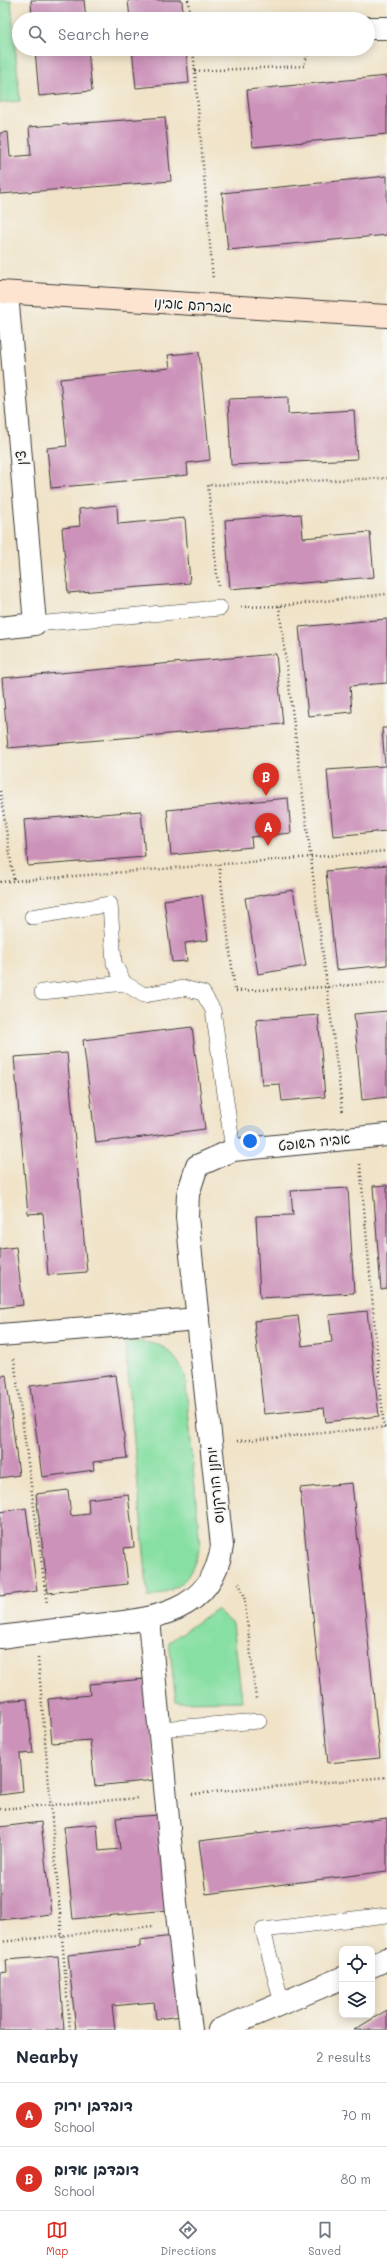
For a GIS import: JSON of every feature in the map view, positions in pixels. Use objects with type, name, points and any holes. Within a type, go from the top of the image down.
[{"type":"street","points":[[375,28],[387,28]]},
{"type":"street","name":"אברהם אבינו","points":[[4,292],[387,316]]},
{"type":"street","name":"צין","points":[[4,292],[35,624]]},
{"type":"street","points":[[0,628],[35,624]]},
{"type":"street","name":"אביה השופט","points":[[198,1166],[233,1150],[387,1135]]},
{"type":"street","name":"יוחנן הורקנוס","points":[[0,1637],[149,1620],[175,1610],[199,1594],[212,1580],[220,1561],[222,1546],[187,1217],[188,1194],[198,1166]]},
{"type":"street","points":[[5,1335],[198,1319]]},
{"type":"street","points":[[149,1620],[178,1923],[191,2030]]},
{"type":"street","points":[[375,1965],[387,1959]]},
{"type":"street","points":[[219,2030],[339,1979]]},
{"type":"lane","points":[[35,624],[220,608]]},
{"type":"lane","points":[[32,917],[110,904],[114,963],[124,983],[144,995],[184,988],[203,992],[213,1010],[233,1150]]},
{"type":"lane","points":[[42,992],[124,983]]},
{"type":"lane","points":[[160,1728],[259,1721]]},
{"type":"lane","points":[[282,2004],[263,1930],[387,1915]]},
{"type":"path","points":[[188,0],[189,12]]},
{"type":"path","points":[[194,56],[216,306]]},
{"type":"path","points":[[195,71],[304,66],[307,56]]},
{"type":"path","points":[[387,478],[208,485],[220,608],[279,606],[387,594]]},
{"type":"path","points":[[211,1443],[385,1428],[352,1138],[327,987],[279,606]]},
{"type":"path","points":[[0,791],[14,881]]},
{"type":"path","points":[[0,882],[387,851]]},
{"type":"path","points":[[219,865],[235,991],[327,987],[387,982]]},
{"type":"path","points":[[5,1335],[43,1631],[50,1804],[70,2030]]},
{"type":"path","points":[[222,1546],[244,1595],[259,1721]]},
{"type":"path","points":[[0,1809],[387,1777]]},
{"type":"path","points":[[0,1942],[178,1923]]},
{"type":"green space","points":[[0,0],[11,0],[12,56],[16,56],[20,101],[0,103]]},
{"type":"green space","points":[[125,1340],[147,1342],[162,1346],[173,1356],[185,1374],[200,1547],[192,1568],[183,1582],[169,1590],[148,1598]]},
{"type":"green space","points":[[216,1609],[233,1624],[242,1701],[176,1702],[169,1642]]},
{"type":"building","points":[[31,0],[84,0],[85,12],[32,12]]},
{"type":"building","points":[[128,0],[182,0],[183,12],[129,12]]},
{"type":"building","points":[[36,56],[89,56],[92,91],[39,96]]},
{"type":"building","points":[[133,56],[187,56],[189,83],[136,88]]},
{"type":"building","points":[[387,76],[387,134],[253,147],[247,90]]},
{"type":"building","points":[[165,117],[171,181],[0,194],[0,133],[8,132],[10,157],[31,155],[29,127]]},
{"type":"building","points":[[387,176],[387,235],[228,250],[222,193]]},
{"type":"building","points":[[199,352],[210,460],[187,463],[188,475],[51,488],[47,448],[67,446],[60,379],[170,368],[168,355]]},
{"type":"building","points":[[288,397],[288,414],[354,410],[357,459],[231,465],[228,399]]},
{"type":"building","points":[[117,505],[118,524],[185,518],[190,583],[68,593],[62,528],[80,526],[79,509]]},
{"type":"building","points":[[301,514],[303,538],[370,532],[374,577],[230,589],[225,520]]},
{"type":"building","points":[[387,619],[387,683],[350,686],[352,712],[308,716],[299,627]]},
{"type":"building","points":[[276,654],[283,724],[8,748],[2,678]]},
{"type":"building","points":[[382,728],[387,728],[387,831],[333,836],[327,770],[385,766]]},
{"type":"building","points":[[288,798],[291,833],[251,837],[252,847],[171,855],[167,810]]},
{"type":"building","points":[[141,811],[145,857],[28,866],[24,820]]},
{"type":"building","points":[[387,865],[387,965],[336,970],[326,871]]},
{"type":"building","points":[[293,890],[306,966],[258,974],[245,898]]},
{"type":"building","points":[[202,895],[208,940],[185,943],[187,961],[172,962],[164,900]]},
{"type":"building","points":[[387,1011],[387,1097],[362,1100],[354,1014]]},
{"type":"building","points":[[318,1015],[325,1097],[282,1101],[280,1084],[262,1085],[256,1020]]},
{"type":"building","points":[[192,1027],[205,1129],[96,1143],[83,1040]]},
{"type":"building","points":[[67,1053],[87,1272],[48,1275],[43,1213],[28,1214],[14,1057]]},
{"type":"building","points":[[387,1185],[387,1289],[381,1290],[373,1186]]},
{"type":"building","points":[[348,1188],[354,1293],[260,1298],[256,1216],[293,1215],[291,1191]]},
{"type":"building","points":[[16,1247],[23,1305],[0,1308],[0,1249]]},
{"type":"building","points":[[367,1311],[379,1416],[326,1422],[324,1408],[264,1414],[254,1321],[298,1316],[302,1346],[332,1342],[329,1315]]},
{"type":"building","points":[[6,1375],[19,1475],[0,1478],[0,1376]]},
{"type":"building","points":[[116,1375],[127,1458],[93,1462],[94,1470],[42,1477],[30,1386]]},
{"type":"building","points":[[352,1483],[380,1758],[328,1763],[300,1488]]},
{"type":"building","points":[[68,1490],[71,1516],[89,1514],[88,1499],[128,1494],[134,1547],[124,1548],[128,1584],[48,1593],[36,1494]]},
{"type":"building","points":[[26,1508],[37,1591],[0,1596],[0,1512]]},
{"type":"building","points":[[145,1679],[156,1780],[95,1786],[90,1740],[52,1743],[48,1699],[90,1695],[89,1684]]},
{"type":"building","points":[[27,1699],[33,1753],[20,1754],[23,1792],[0,1795],[0,1701]]},
{"type":"building","points":[[159,1815],[168,1910],[73,1919],[64,1827],[97,1824],[99,1851],[120,1849],[116,1818]]},
{"type":"building","points":[[387,1818],[387,1871],[206,1894],[199,1841]]},
{"type":"building","points":[[41,1822],[51,1914],[0,1920],[0,1827]]},
{"type":"building","points":[[173,1936],[182,2016],[156,2019],[154,2002],[112,2006],[115,2030],[76,2030],[68,1955],[140,1947],[140,1940]]},
{"type":"building","points":[[58,1956],[64,2030],[0,2030],[0,1973],[7,1972],[6,1960]]},
{"type":"building","points":[[387,2010],[387,2030],[354,2030],[375,2018]]},
{"type":"place","name":"דובדבן אדום","points":[[266,796]]},
{"type":"place","name":"דובדבן ירוק","points":[[268,846]]}]
